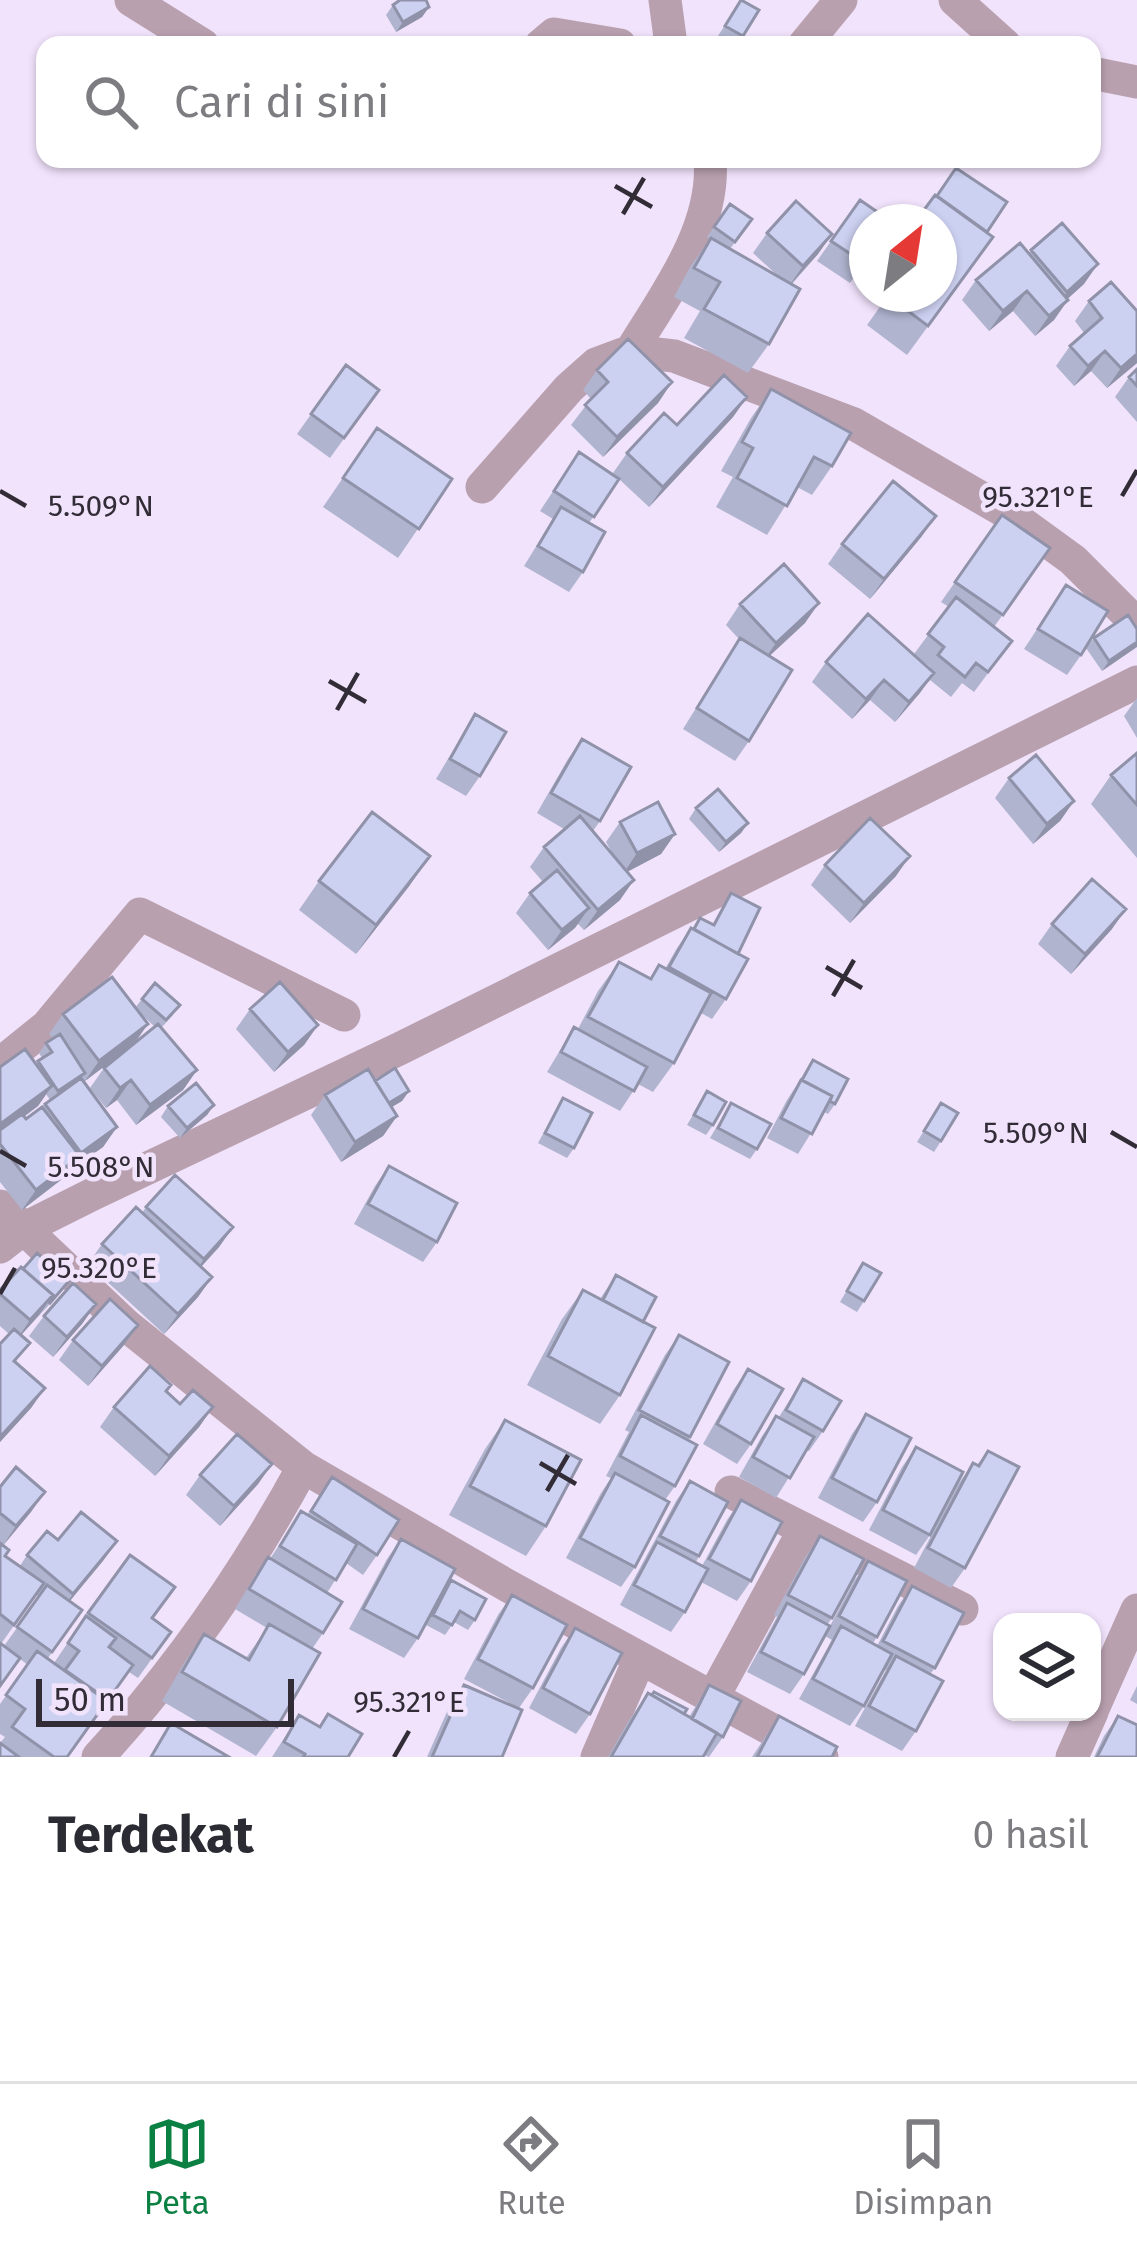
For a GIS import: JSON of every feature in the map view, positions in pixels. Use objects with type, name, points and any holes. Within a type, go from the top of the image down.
[{"type":"street","points":[[131,0],[189,36]]},
{"type":"street","points":[[665,0],[669,36]]},
{"type":"street","points":[[811,36],[841,0]]},
{"type":"street","points":[[955,0],[995,36]]},
{"type":"street","points":[[1101,75],[1137,82]]},
{"type":"street","points":[[631,351],[674,281],[702,221],[709,168]]},
{"type":"street","points":[[482,487],[596,364],[631,351],[674,356],[854,424],[1011,515],[1073,560],[1137,624]]},
{"type":"street","points":[[822,1757],[712,1700],[303,1467],[8,1227],[399,1048],[1137,682]]},
{"type":"street","points":[[0,1064],[47,1026],[140,914],[344,1016]]},
{"type":"street","points":[[98,1757],[195,1641],[266,1534],[303,1467]]},
{"type":"street","points":[[730,1492],[962,1609]]},
{"type":"street","points":[[712,1700],[805,1530]]},
{"type":"street","points":[[1101,1692],[1137,1610]]},
{"type":"street","points":[[598,1757],[640,1658]]},
{"type":"street","points":[[1072,1757],[1088,1721]]},
{"type":"building","points":[[400,0],[426,0],[429,7],[403,22],[393,5]]},
{"type":"building","points":[[741,0],[759,10],[743,36],[725,26]]},
{"type":"building","points":[[956,168],[1007,202],[987,232],[957,210],[957,204],[937,196]]},
{"type":"building","points":[[796,201],[832,234],[803,266],[767,233]]},
{"type":"building","points":[[730,204],[752,219],[735,242],[714,227]]},
{"type":"building","points":[[957,211],[993,237],[957,286]]},
{"type":"building","points":[[849,216],[849,253],[831,241]]},
{"type":"building","points":[[1062,223],[1098,264],[1067,292],[1031,250]]},
{"type":"building","points":[[711,238],[800,289],[769,344],[704,309],[720,282],[694,268]]},
{"type":"building","points":[[1020,243],[1068,300],[1049,316],[1027,291],[1003,311],[976,280]]},
{"type":"building","points":[[1111,282],[1137,311],[1137,354],[1121,368],[1105,351],[1088,366],[1070,346],[1102,318],[1089,301]]},
{"type":"building","points":[[909,312],[938,312],[928,326]]},
{"type":"building","points":[[628,339],[672,382],[617,437],[585,405],[608,382],[597,370]]},
{"type":"building","points":[[346,365],[379,390],[344,438],[311,414]]},
{"type":"building","points":[[724,375],[747,397],[663,487],[627,453],[664,413],[677,425]]},
{"type":"building","points":[[771,389],[851,433],[832,466],[814,457],[787,506],[737,478],[753,448],[742,442]]},
{"type":"building","points":[[377,428],[452,479],[419,529],[343,478]]},
{"type":"building","points":[[579,452],[619,479],[594,517],[554,491]]},
{"type":"building","points":[[893,481],[936,516],[884,579],[842,544]]},
{"type":"building","points":[[561,507],[605,532],[583,572],[538,546]]},
{"type":"building","points":[[1002,515],[1050,548],[1003,615],[955,582]]},
{"type":"building","points":[[784,564],[819,603],[776,643],[740,604]]},
{"type":"building","points":[[1066,585],[1108,611],[1081,655],[1038,629]]},
{"type":"building","points":[[956,597],[1012,641],[988,672],[976,663],[965,677],[938,655],[944,647],[928,634]]},
{"type":"building","points":[[868,614],[934,673],[909,702],[884,680],[866,699],[826,662]]},
{"type":"building","points":[[1128,615],[1137,629],[1137,642],[1109,661],[1094,638]]},
{"type":"building","points":[[740,638],[792,670],[749,741],[697,708]]},
{"type":"building","points":[[475,714],[506,732],[480,776],[450,759]]},
{"type":"building","points":[[582,739],[631,767],[600,821],[551,793]]},
{"type":"building","points":[[1137,753],[1137,805],[1111,775]]},
{"type":"building","points":[[1036,755],[1074,801],[1047,824],[1009,778]]},
{"type":"building","points":[[718,789],[748,823],[726,842],[696,808]]},
{"type":"building","points":[[658,802],[675,834],[637,853],[620,822]]},
{"type":"building","points":[[372,812],[430,856],[376,925],[319,881]]},
{"type":"building","points":[[580,816],[634,880],[598,910],[544,847]]},
{"type":"building","points":[[870,818],[910,856],[864,903],[825,865]]},
{"type":"building","points":[[557,870],[589,908],[562,930],[530,893]]},
{"type":"building","points":[[1092,879],[1126,909],[1085,954],[1052,924]]},
{"type":"building","points":[[731,893],[760,908],[738,954],[694,929],[700,918],[714,925]]},
{"type":"building","points":[[691,928],[748,959],[726,999],[669,967]]},
{"type":"building","points":[[619,962],[651,979],[659,965],[711,993],[674,1063],[588,1017]]},
{"type":"building","points":[[112,977],[148,1024],[99,1061],[63,1014]]},
{"type":"building","points":[[280,982],[318,1025],[288,1052],[250,1009]]},
{"type":"building","points":[[155,983],[180,1005],[166,1020],[142,999]]},
{"type":"building","points":[[158,1024],[197,1070],[150,1105],[131,1080],[120,1088],[104,1068]]},
{"type":"building","points":[[574,1027],[647,1067],[634,1091],[561,1052]]},
{"type":"building","points":[[60,1034],[85,1073],[58,1091],[38,1061],[52,1052],[46,1043]]},
{"type":"building","points":[[25,1049],[52,1086],[0,1124],[0,1067]]},
{"type":"building","points":[[813,1060],[848,1079],[835,1104],[830,1101],[832,1096],[802,1080]]},
{"type":"building","points":[[395,1068],[409,1091],[389,1103],[375,1081]]},
{"type":"building","points":[[368,1069],[397,1116],[355,1142],[325,1095]]},
{"type":"building","points":[[81,1078],[117,1127],[81,1153],[45,1104]]},
{"type":"building","points":[[801,1080],[832,1096],[812,1134],[781,1118]]},
{"type":"building","points":[[196,1083],[214,1105],[187,1128],[168,1106]]},
{"type":"building","points":[[707,1091],[726,1102],[713,1125],[694,1115]]},
{"type":"building","points":[[563,1098],[592,1113],[574,1148],[545,1133]]},
{"type":"building","points":[[731,1103],[771,1124],[757,1149],[718,1128]]},
{"type":"building","points":[[941,1103],[958,1113],[941,1141],[924,1131]]},
{"type":"building","points":[[42,1107],[80,1156],[36,1190],[0,1144],[0,1130]]},
{"type":"building","points":[[389,1166],[457,1203],[437,1242],[368,1204]]},
{"type":"building","points":[[175,1175],[233,1227],[204,1259],[146,1207]]},
{"type":"building","points":[[136,1207],[212,1277],[178,1314],[102,1244]]},
{"type":"building","points":[[37,1253],[69,1281],[50,1303],[53,1295],[23,1269]]},
{"type":"building","points":[[863,1263],[881,1273],[864,1301],[847,1291]]},
{"type":"building","points":[[21,1267],[53,1295],[30,1320],[0,1294]]},
{"type":"building","points":[[616,1275],[656,1297],[643,1322],[603,1300]]},
{"type":"building","points":[[73,1283],[96,1304],[67,1337],[44,1316]]},
{"type":"building","points":[[583,1290],[655,1328],[620,1395],[548,1356]]},
{"type":"building","points":[[110,1299],[138,1325],[102,1366],[73,1340]]},
{"type":"building","points":[[14,1329],[30,1343],[14,1361],[45,1388],[0,1437],[0,1344]]},
{"type":"building","points":[[679,1335],[729,1362],[690,1437],[639,1410]]},
{"type":"building","points":[[150,1366],[171,1385],[166,1391],[180,1404],[193,1390],[213,1407],[169,1456],[114,1407]]},
{"type":"building","points":[[748,1369],[783,1389],[751,1444],[717,1424]]},
{"type":"building","points":[[803,1379],[841,1401],[823,1431],[786,1410]]},
{"type":"building","points":[[866,1414],[911,1438],[877,1502],[832,1478]]},
{"type":"building","points":[[641,1415],[697,1445],[675,1486],[620,1456]]},
{"type":"building","points":[[776,1416],[814,1437],[790,1478],[753,1457]]},
{"type":"building","points":[[505,1420],[581,1460],[546,1526],[470,1486]]},
{"type":"building","points":[[237,1434],[272,1464],[234,1506],[200,1475]]},
{"type":"building","points":[[916,1447],[963,1472],[930,1535],[883,1510]]},
{"type":"building","points":[[988,1451],[1019,1467],[965,1568],[928,1548],[973,1463],[979,1466]]},
{"type":"building","points":[[16,1467],[45,1492],[16,1526],[0,1513],[0,1487]]},
{"type":"building","points":[[615,1473],[669,1502],[635,1567],[580,1538]]},
{"type":"building","points":[[332,1477],[399,1520],[377,1555],[311,1511]]},
{"type":"building","points":[[690,1481],[728,1502],[699,1556],[660,1536]]},
{"type":"building","points":[[741,1500],[782,1522],[751,1581],[709,1559]]},
{"type":"building","points":[[301,1511],[357,1544],[336,1580],[280,1546]]},
{"type":"building","points":[[81,1512],[117,1541],[73,1594],[27,1555],[47,1531],[58,1540]]},
{"type":"building","points":[[820,1536],[864,1559],[832,1618],[788,1595]]},
{"type":"building","points":[[401,1539],[455,1569],[418,1638],[363,1609]]},
{"type":"building","points":[[657,1542],[708,1569],[685,1612],[634,1585]]},
{"type":"building","points":[[0,1543],[9,1550],[5,1556],[44,1583],[14,1625],[0,1614]]},
{"type":"building","points":[[130,1555],[175,1587],[152,1618],[171,1632],[152,1658],[88,1613]]},
{"type":"building","points":[[268,1557],[342,1602],[323,1633],[249,1589]]},
{"type":"building","points":[[868,1561],[907,1581],[877,1637],[839,1616]]},
{"type":"building","points":[[451,1580],[486,1599],[475,1620],[460,1611],[452,1625],[433,1615]]},
{"type":"building","points":[[47,1585],[82,1610],[52,1652],[17,1627]]},
{"type":"building","points":[[912,1586],[964,1613],[935,1668],[883,1641]]},
{"type":"building","points":[[512,1595],[567,1625],[533,1688],[478,1659]]},
{"type":"building","points":[[787,1603],[830,1626],[804,1674],[761,1652]]},
{"type":"building","points":[[86,1616],[116,1638],[109,1647],[133,1665],[108,1700],[65,1670],[79,1651],[68,1643]]},
{"type":"building","points":[[269,1624],[320,1653],[277,1727],[182,1672],[204,1634],[249,1660]]},
{"type":"building","points":[[841,1626],[892,1654],[864,1706],[813,1679]]},
{"type":"building","points":[[575,1628],[622,1653],[590,1714],[543,1688]]},
{"type":"building","points":[[0,1643],[20,1658],[0,1686]]},
{"type":"building","points":[[37,1651],[107,1701],[67,1757],[54,1757],[12,1727],[25,1709],[6,1695]]},
{"type":"building","points":[[896,1656],[943,1681],[916,1731],[869,1706]]},
{"type":"building","points":[[464,1685],[522,1710],[502,1757],[432,1757]]},
{"type":"building","points":[[709,1685],[741,1701],[723,1737],[692,1719]]},
{"type":"building","points":[[648,1693],[717,1733],[703,1757],[611,1757]]},
{"type":"building","points":[[652,1695],[687,1709],[684,1714]]},
{"type":"building","points":[[328,1714],[362,1734],[348,1757],[303,1757],[284,1742],[299,1715],[320,1727]]},
{"type":"building","points":[[779,1716],[837,1747],[832,1757],[757,1757]]},
{"type":"building","points":[[1118,1716],[1137,1725],[1137,1757],[1097,1757]]},
{"type":"building","points":[[171,1723],[229,1757],[151,1757]]},
{"type":"building","points":[[0,1743],[19,1757],[0,1757]]}]
